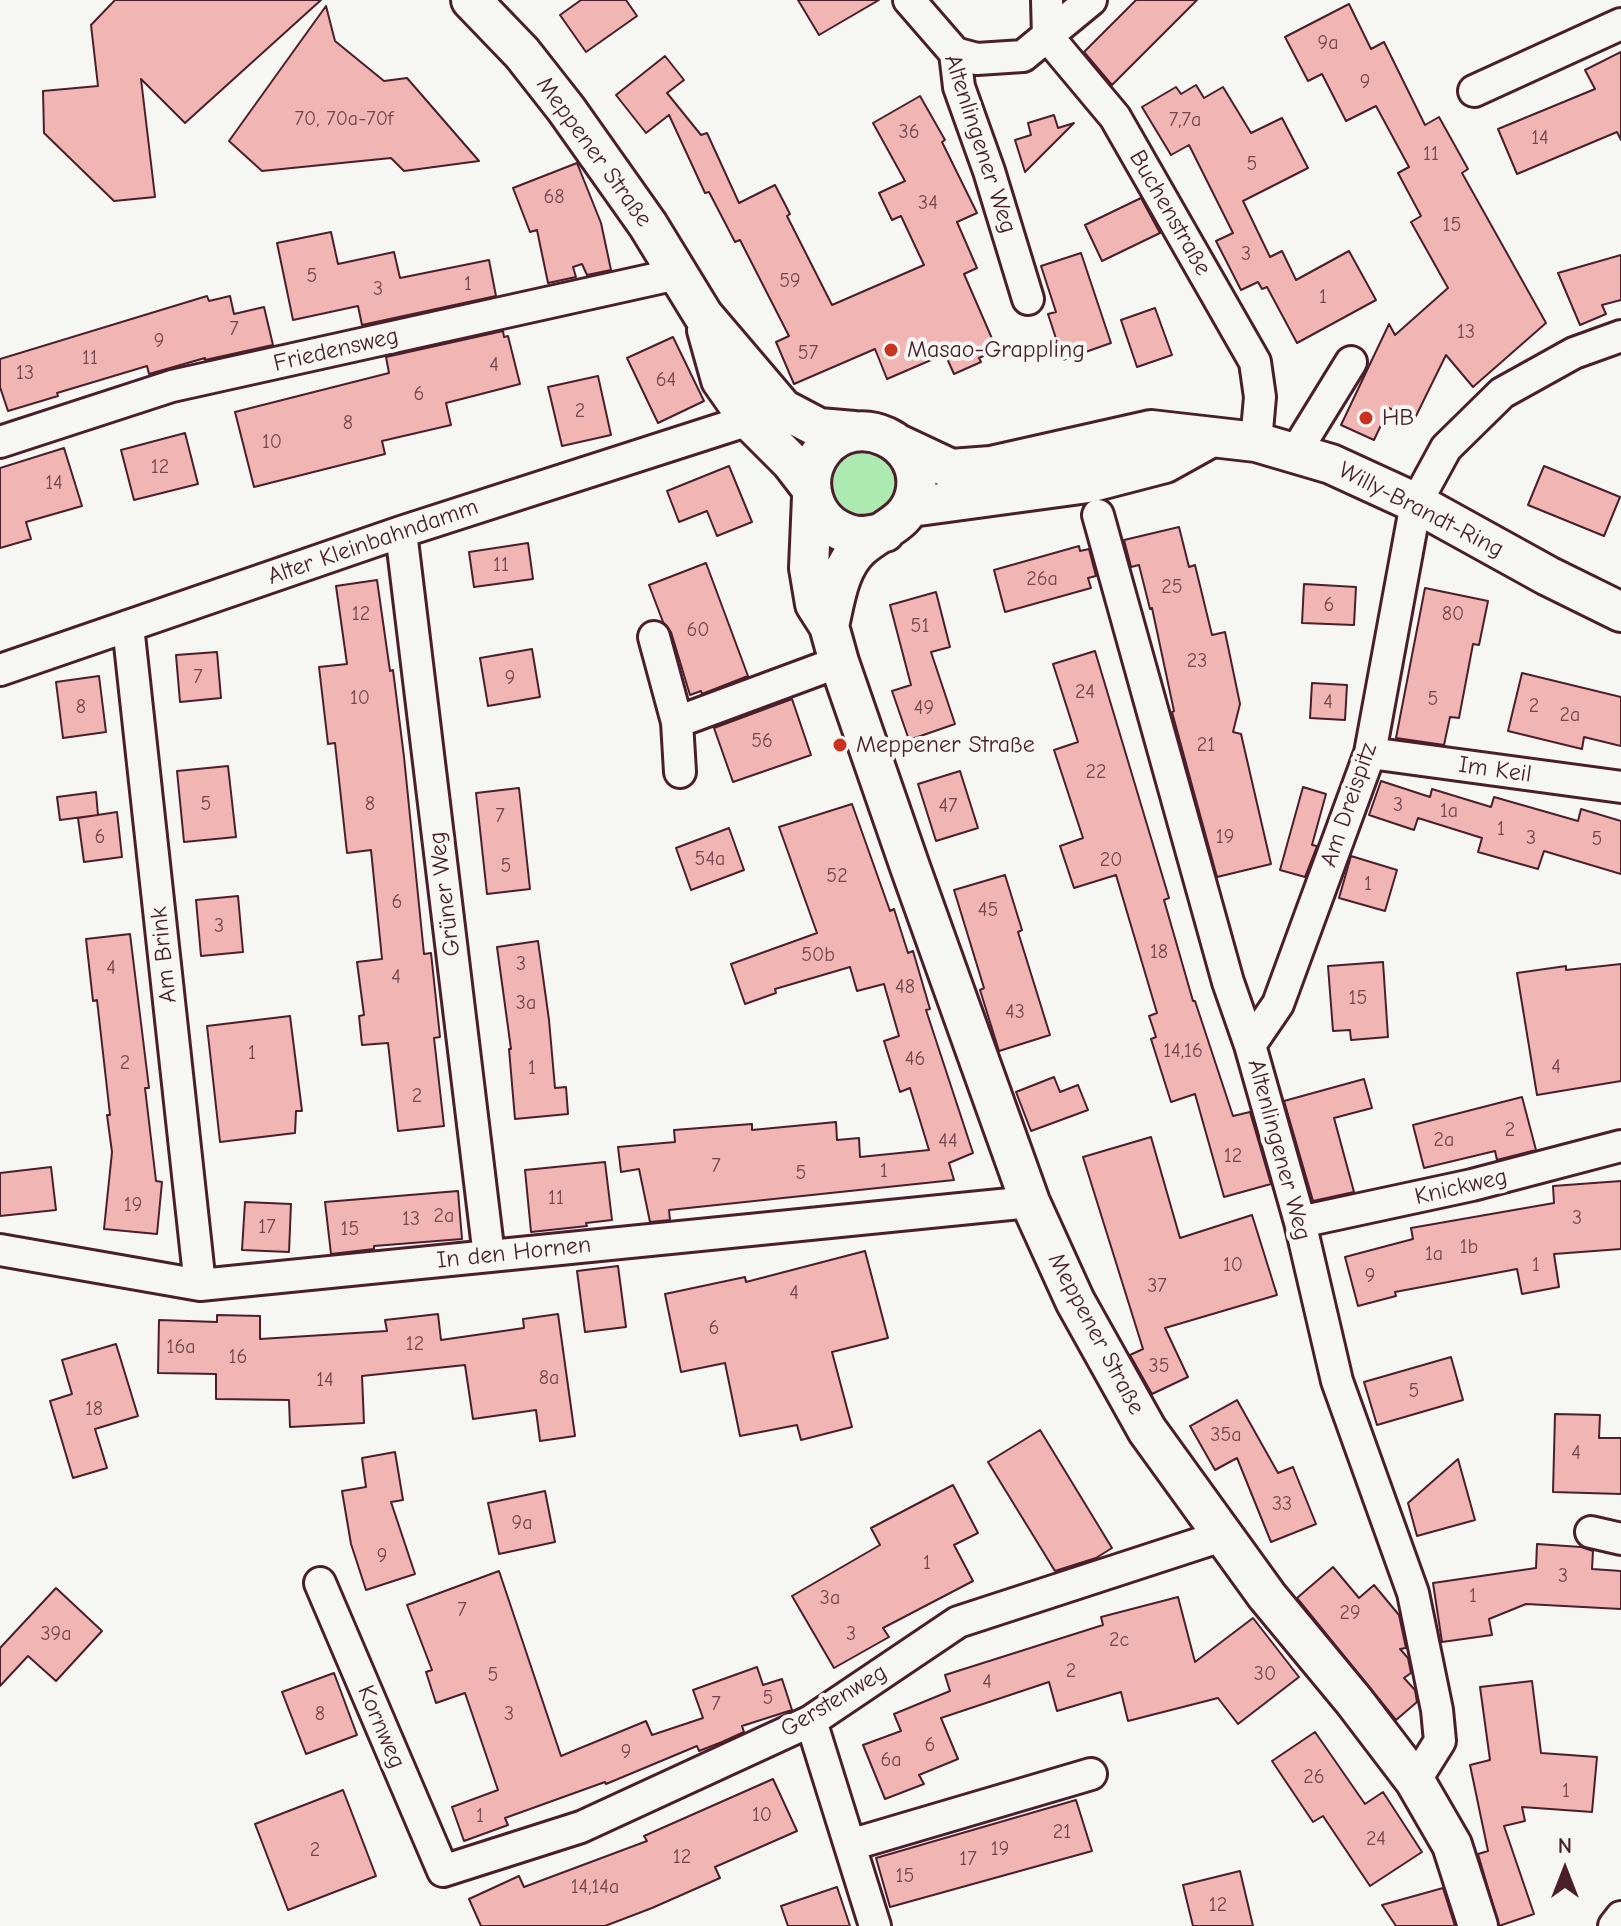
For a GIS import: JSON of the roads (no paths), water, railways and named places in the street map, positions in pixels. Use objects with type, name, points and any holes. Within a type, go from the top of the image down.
[{"type":"main road","name":"Meppener Straße","points":[[471,0],[522,53],[602,157],[703,315],[783,409],[819,428],[854,431]]},
{"type":"main road","name":"Meppener Straße","points":[[703,315],[721,380],[749,420],[791,462],[811,492],[809,568],[815,604],[829,626],[839,662],[1030,1202],[1075,1301],[1147,1430],[1267,1596],[1415,1781],[1452,1845],[1478,1926]]},
{"type":"main road","name":"Willy-Brandt-Ring","points":[[900,445],[951,469],[991,466],[1151,430],[1256,442],[1331,464],[1416,503],[1548,576],[1621,612]]},
{"type":"main road","points":[[829,626],[842,576],[859,549],[898,520],[916,491],[916,474],[910,458],[900,445],[879,432],[854,431],[839,436],[817,457],[811,492],[820,513],[833,526],[849,534],[867,536],[898,520],[1088,483],[1165,463],[1210,438]]},
{"type":"street","name":"Altenlingener Weg","points":[[909,0],[955,53],[959,87],[989,171],[1028,299]]},
{"type":"street","points":[[1047,0],[1048,37]]},
{"type":"street","points":[[955,53],[977,59],[1023,56],[1091,0]]},
{"type":"street","points":[[1474,91],[1621,24]]},
{"type":"street","name":"Buchenstraße","points":[[1048,37],[1115,117],[1255,362],[1260,397],[1256,442]]},
{"type":"street","name":"Friedensweg","points":[[0,442],[172,386],[677,274]]},
{"type":"street","name":"Am Dreispitz","points":[[1250,1045],[1278,1004],[1370,753],[1416,503],[1446,448],[1502,393],[1574,353],[1621,336]]},
{"type":"street","points":[[1295,453],[1351,362]]},
{"type":"street","name":"Alter Kleinbahndamm","points":[[0,670],[401,532],[749,420]]},
{"type":"street","name":"Altenlingener Weg","points":[[1098,515],[1228,982],[1250,1045],[1300,1222],[1337,1381],[1416,1608],[1437,1710],[1440,1741],[1415,1781]]},
{"type":"street","name":"Grüner Weg","points":[[401,532],[489,1256]]},
{"type":"street","name":"Am Brink","points":[[128,626],[200,1285]]},
{"type":"street","points":[[654,637],[677,722],[680,772]]},
{"type":"street","points":[[677,722],[839,662]]},
{"type":"street","name":"Im Keil","points":[[1370,753],[1621,787]]},
{"type":"street","name":"Knickweg","points":[[1300,1222],[1472,1185],[1621,1146]]},
{"type":"street","name":"In den Hornen","points":[[0,1250],[200,1285],[1030,1202]]},
{"type":"street","points":[[1591,1532],[1621,1539]]},
{"type":"street","name":"Gerstenweg","points":[[443,1871],[581,1827],[811,1721],[958,1622],[1225,1535]]},
{"type":"street","name":"Kornweg","points":[[320,1583],[443,1871]]},
{"type":"street","points":[[811,1721],[875,1926]]},
{"type":"street","points":[[850,1845],[1091,1774]]},
{"type":"street","points":[[1614,1926],[1621,1917]]},
{"type":"place","name":"Masao-Grappling","points":[[891,350]]},
{"type":"place","name":"HB","points":[[1366,418]]},
{"type":"place","name":"Meppener Straße","points":[[840,745]]}]
